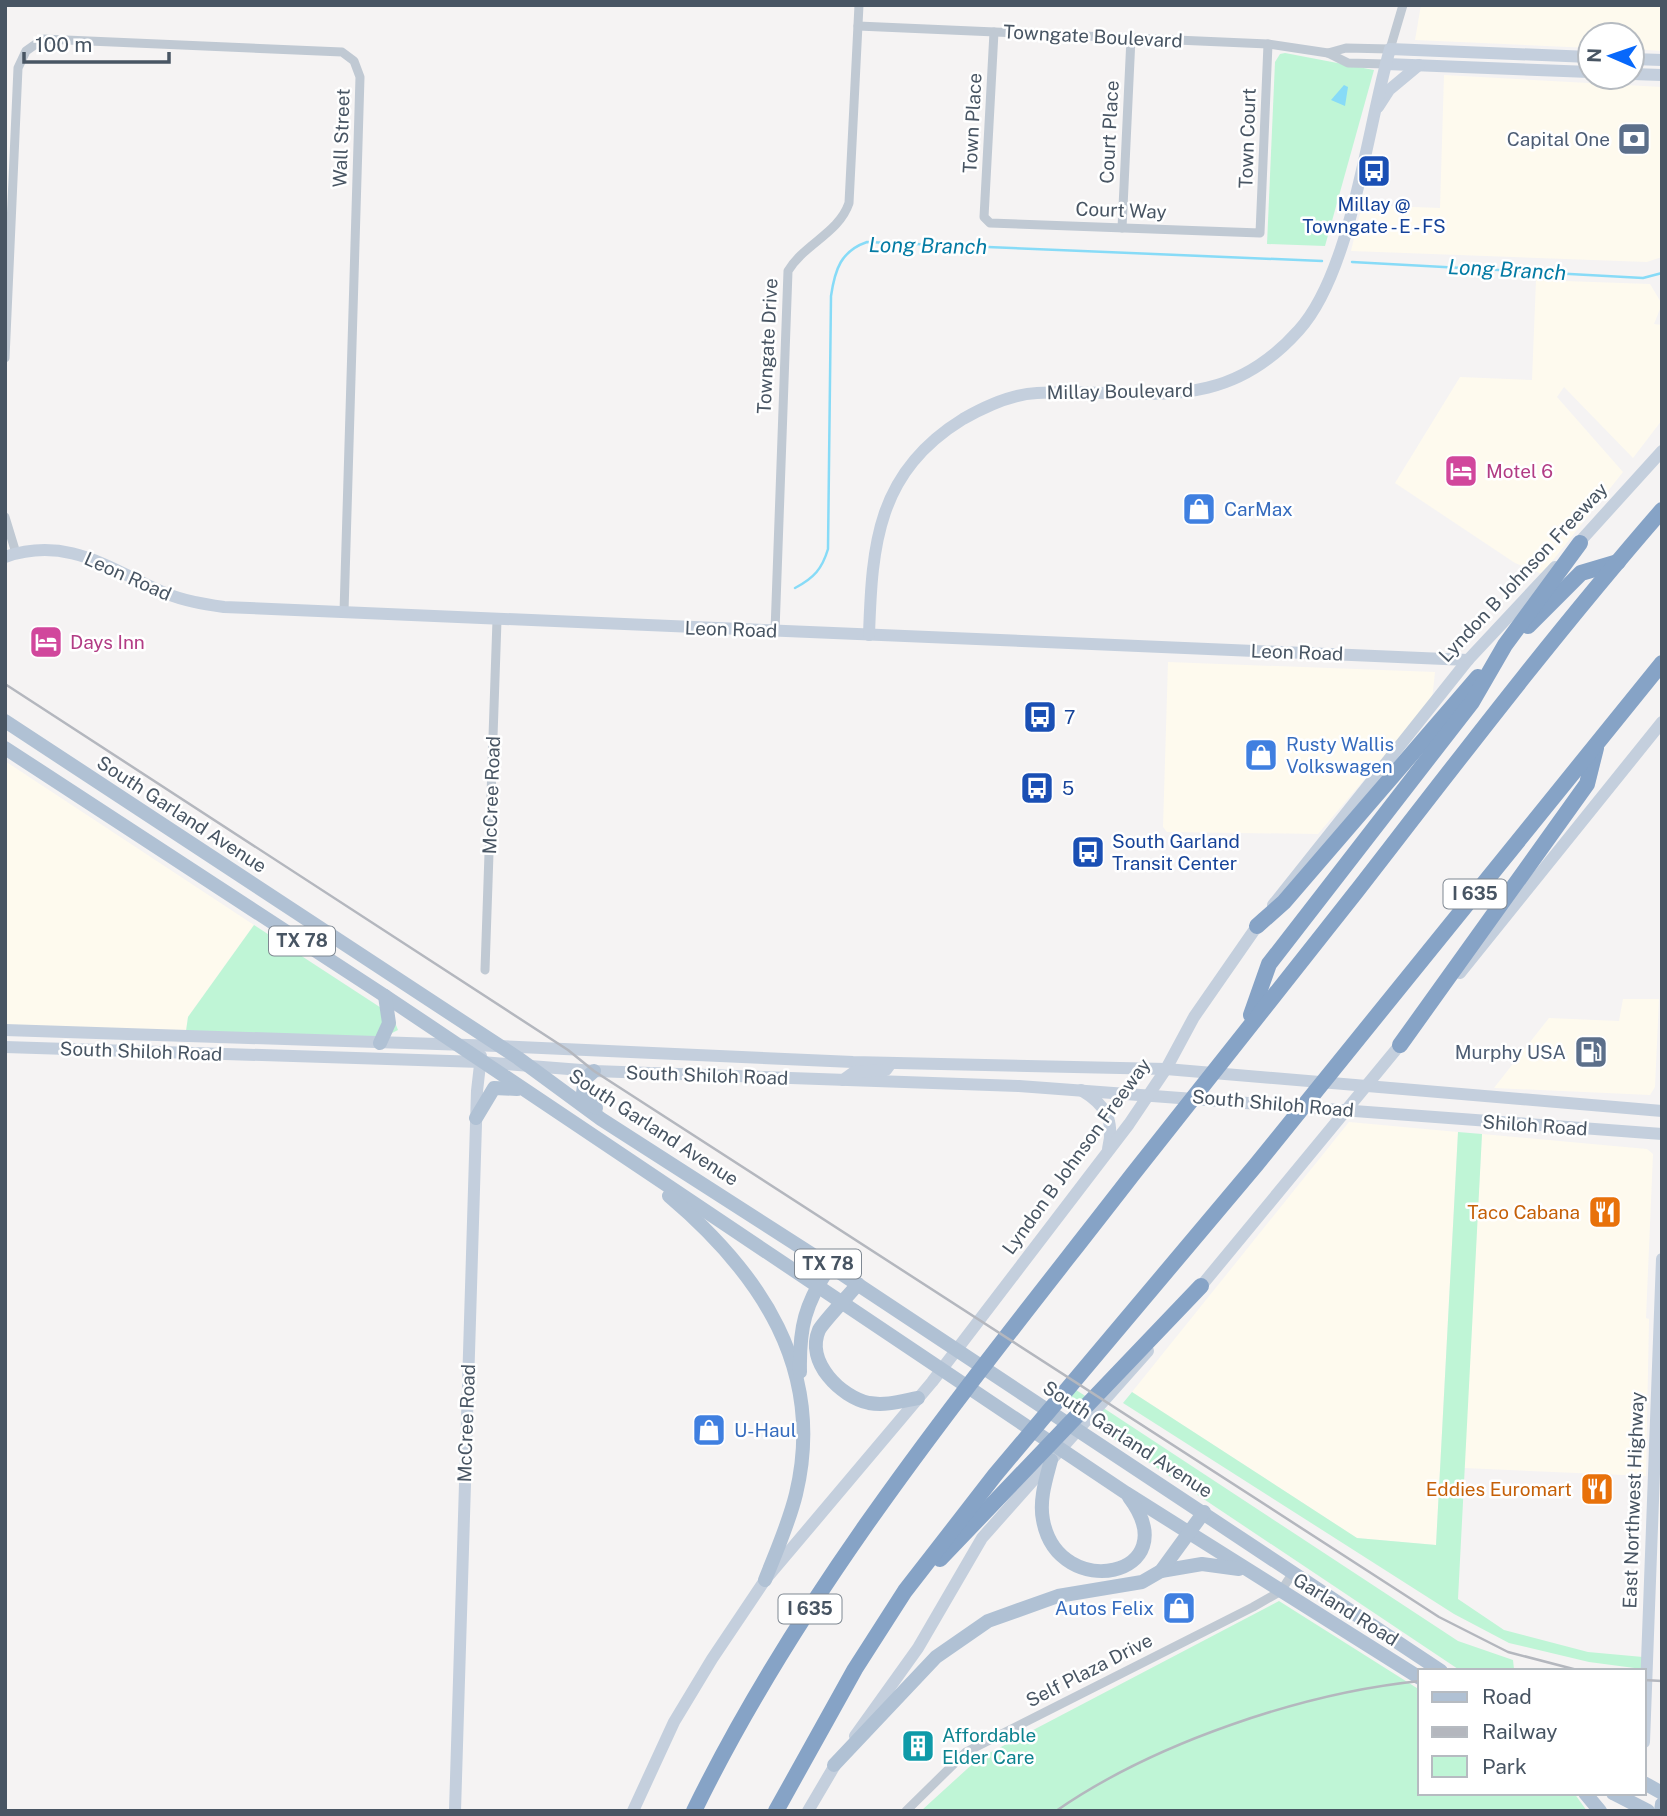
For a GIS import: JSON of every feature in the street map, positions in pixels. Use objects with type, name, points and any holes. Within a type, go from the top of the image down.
[{"type":"highway","name":"I 635","points":[[694,1811],[720,1757],[815,1601],[945,1418],[1229,1049],[1620,558],[1662,510]]},
{"type":"highway","points":[[1246,1029],[1269,964],[1472,702],[1505,645],[1580,542]]},
{"type":"highway","points":[[1257,926],[1284,902],[1491,661],[1581,573],[1620,558]]},
{"type":"highway","name":"I 635","points":[[776,1811],[848,1680],[895,1606],[995,1475],[1353,1047],[1658,668]]},
{"type":"highway","points":[[1400,1045],[1587,784],[1598,742]]},
{"type":"highway","points":[[895,1606],[1201,1286]]},
{"type":"main road","name":"Towngate Boulevard","points":[[1390,50],[1576,56]]},
{"type":"main road","name":"Millay Boulevard","points":[[869,635],[872,559],[881,517],[905,470],[944,430],[983,409],[1035,393],[1181,394],[1207,389],[1256,368],[1294,335],[1317,306],[1334,268],[1390,50]]},
{"type":"main road","points":[[1541,70],[1542,55]]},
{"type":"main road","name":"Towngate Boulevard","points":[[1385,64],[1576,71]]},
{"type":"main road","points":[[1374,113],[1390,90],[1419,65]]},
{"type":"main road","name":"Lyndon B Johnson Freeway","points":[[633,1811],[674,1722],[765,1580],[932,1382],[1108,1152],[1166,1069],[1194,1017],[1257,926],[1339,818],[1468,660],[1662,451]]},
{"type":"main road","name":"Leon Road","points":[[10,555],[54,550],[81,554],[168,595],[192,602],[245,609],[1468,660]]},
{"type":"main road","name":"South Garland Avenue","points":[[5,721],[481,1040],[498,1046],[530,1066],[601,1119],[1289,1567]]},
{"type":"main road","points":[[808,1811],[834,1765],[918,1648],[982,1538],[1126,1378],[1662,722]]},
{"type":"main road","name":"TX 78","points":[[5,748],[458,1045],[817,1287],[838,1309],[866,1320],[1189,1535],[1252,1573]]},
{"type":"main road","points":[[380,1043],[389,1023],[385,996]]},
{"type":"main road","name":"South Shiloh Road","points":[[5,1030],[458,1045],[481,1040]]},
{"type":"main road","points":[[45,1031],[45,1048]]},
{"type":"main road","points":[[60,1049],[61,1032]]},
{"type":"main road","name":"McCree Road","points":[[455,1811],[476,1118],[481,1040]]},
{"type":"main road","name":"South Shiloh Road","points":[[5,1046],[481,1062],[594,1071],[1081,1089],[1408,1114]]},
{"type":"main road","name":"South Shiloh Road","points":[[498,1046],[891,1063],[1166,1069],[1408,1090]]},
{"type":"main road","points":[[843,1080],[854,1072],[886,1070],[891,1063]]},
{"type":"main road","points":[[1019,1086],[1020,1067]]},
{"type":"main road","points":[[594,1071],[585,1079],[583,1093],[597,1109],[601,1119]]},
{"type":"main road","points":[[476,1118],[494,1088],[509,1086],[527,1092]]},
{"type":"main road","points":[[1081,1089],[1100,1102],[1107,1111],[1112,1135],[1108,1152]]},
{"type":"main road","points":[[1408,1090],[1408,1114]]},
{"type":"main road","name":"Shiloh Road","points":[[1408,1090],[1662,1111]]},
{"type":"main road","name":"Shiloh Road","points":[[1408,1114],[1485,1123],[1662,1134]]},
{"type":"main road","points":[[628,1161],[700,1222],[745,1271],[769,1307],[781,1333],[796,1379],[801,1408]]},
{"type":"main road","name":"East Northwest Highway","points":[[1646,1705],[1656,1521],[1662,1259]]},
{"type":"main road","points":[[765,1580],[796,1494],[801,1408],[800,1334],[805,1311],[830,1266]]},
{"type":"main road","points":[[858,1284],[822,1325],[817,1337],[821,1365],[833,1381],[855,1398],[872,1403],[918,1398]]},
{"type":"main road","points":[[1051,1460],[1043,1498],[1042,1517],[1047,1535],[1066,1559],[1082,1568],[1098,1572],[1119,1570],[1135,1561],[1139,1555],[1143,1548],[1144,1528],[1138,1508],[1126,1493]]},
{"type":"main road","points":[[1161,1571],[1204,1512]]},
{"type":"main road","points":[[834,1765],[936,1657],[988,1621],[1058,1597],[1142,1582],[1161,1571],[1202,1564],[1227,1565],[1252,1573]]},
{"type":"main road","name":"Garland Road","points":[[1289,1567],[1438,1669]]},
{"type":"main road","name":"Garland Road","points":[[1252,1573],[1418,1677]]},
{"type":"main road","points":[[1646,1784],[1662,1793]]},
{"type":"main road","points":[[1587,1795],[1600,1811]]},
{"type":"main road","points":[[1618,1795],[1641,1805]]},
{"type":"main road","points":[[1661,1811],[1662,1804]]},
{"type":"street","name":"Towngate Drive","points":[[775,631],[788,271],[797,255],[834,227],[849,203],[859,5]]},
{"type":"street","points":[[1390,50],[1403,5]]},
{"type":"street","name":"Towngate Boulevard","points":[[858,26],[1268,44],[1328,53],[1348,63],[1385,64]]},
{"type":"street","name":"Town Place","points":[[984,217],[994,32]]},
{"type":"street","name":"Court Place","points":[[1122,228],[1131,38]]},
{"type":"street","name":"Wall Street","points":[[5,358],[18,68],[30,46],[43,39],[342,52],[354,61],[360,77],[344,612]]},
{"type":"street","name":"Town Court","points":[[1260,233],[1268,44]]},
{"type":"street","name":"Towngate Boulevard","points":[[1328,53],[1346,48],[1390,50]]},
{"type":"street","name":"Court Way","points":[[984,217],[990,223],[1260,233]]},
{"type":"street","points":[[5,517],[10,555]]},
{"type":"street","name":"McCree Road","points":[[485,970],[497,620]]},
{"type":"street","name":"Self Plaza Drive","points":[[906,1811],[966,1752],[1281,1591],[1289,1567]]},
{"type":"shaded area","points":[[1421,5],[1662,5],[1662,51],[1646,50],[1646,21],[1576,21],[1576,47],[1415,40]]},
{"type":"shaded area","points":[[1444,75],[1576,82],[1576,91],[1646,91],[1646,86],[1662,87],[1662,257],[1647,262],[1351,251],[1362,205],[1440,208]]},
{"type":"shaded area","points":[[1536,280],[1650,284],[1662,304],[1654,324],[1662,325],[1662,420],[1633,458],[1564,387],[1557,397],[1623,472],[1542,574],[1515,563],[1395,483],[1460,377],[1532,380]]},
{"type":"shaded area","points":[[1168,662],[1435,672],[1432,700],[1318,834],[1167,832],[1163,827]]},
{"type":"shaded area","points":[[5,761],[254,925],[188,1017],[186,1031],[5,1025]]},
{"type":"shaded area","points":[[1623,999],[1659,999],[1655,1087],[1650,1095],[1494,1088],[1549,1018],[1619,1021]]},
{"type":"shaded area","points":[[1349,1122],[1458,1132],[1436,1545],[1357,1538],[1132,1392]]},
{"type":"shaded area","points":[[1482,1134],[1647,1149],[1653,1154],[1646,1318],[1649,1319],[1646,1476],[1464,1468]]},
{"type":"green space","points":[[1280,54],[1374,70],[1325,246],[1267,244],[1275,62]]},
{"type":"green space","points":[[254,925],[392,1015],[398,1030],[382,1038],[186,1031],[188,1017]]},
{"type":"green space","points":[[1458,1132],[1482,1134],[1458,1599],[1504,1630],[1588,1652],[1643,1657],[1642,1669],[1589,1662],[1509,1643],[1454,1614],[1123,1403],[1132,1392],[1357,1538],[1436,1545]]},
{"type":"green space","points":[[1064,1382],[1458,1641],[1513,1660],[1514,1669],[1458,1669],[1051,1397]]},
{"type":"green space","points":[[1279,1601],[1418,1689],[1418,1795],[1575,1795],[1587,1811],[922,1810],[978,1759]]},
{"type":"water","points":[[1344,85],[1348,87],[1345,106],[1331,100]]},
{"type":"waterway","name":"Long Branch","points":[[795,588],[816,572],[828,549],[831,296],[837,269],[851,250],[867,242],[1322,261]]},
{"type":"waterway","name":"Long Branch","points":[[1352,262],[1643,278],[1662,273]]},
{"type":"railway","points":[[5,684],[568,1050],[594,1071],[1439,1617],[1508,1652],[1573,1669]]},
{"type":"railway","points":[[1646,1680],[1662,1681]]},
{"type":"railway","points":[[1056,1811],[1095,1786],[1138,1764],[1231,1725],[1327,1697],[1418,1681]]},
{"type":"place","name":"Capital One","points":[[1634,139]]},
{"type":"place","name":"Millay @ Towngate - E - FS","points":[[1374,171]]},
{"type":"place","name":"Motel 6","points":[[1461,471]]},
{"type":"place","name":"CarMax","points":[[1199,509]]},
{"type":"place","name":"Days Inn","points":[[46,642]]},
{"type":"place","name":"7","points":[[1040,717]]},
{"type":"place","name":"Rusty Wallis Volkswagen","points":[[1261,755]]},
{"type":"place","name":"5","points":[[1037,788]]},
{"type":"place","name":"South Garland Transit Center","points":[[1088,852]]},
{"type":"place","name":"Murphy USA","points":[[1591,1052]]},
{"type":"place","name":"Taco Cabana","points":[[1605,1212]]},
{"type":"place","name":"U-Haul","points":[[709,1430]]},
{"type":"place","name":"Eddies Euromart","points":[[1597,1489]]},
{"type":"place","name":"Autos Felix","points":[[1179,1608]]},
{"type":"place","name":"Affordable Elder Care","points":[[918,1746]]}]
